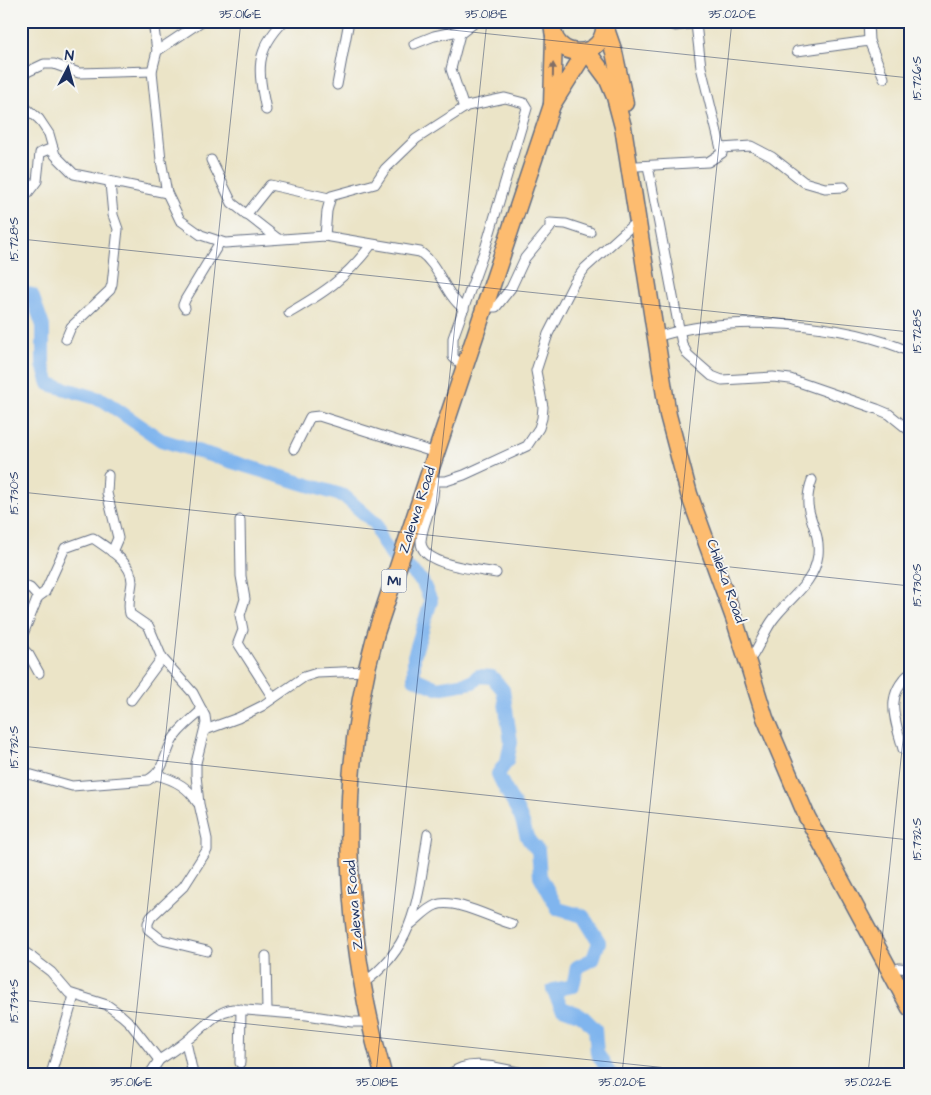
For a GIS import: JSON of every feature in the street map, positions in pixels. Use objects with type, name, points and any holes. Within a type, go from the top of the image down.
[{"type":"highway","name":"M1","points":[[553,28],[560,44],[569,51],[587,51],[598,44],[604,24]]},
{"type":"highway","name":"Chileka Road","points":[[604,24],[614,52],[633,144],[643,166],[640,197],[671,332],[682,449],[694,491],[753,654],[771,716],[816,821],[904,969],[910,988]]},
{"type":"highway","name":"Zalewa Road","points":[[552,105],[553,28]]},
{"type":"highway","name":"Zalewa Road","points":[[383,1074],[368,1022],[362,984],[356,936],[349,839],[355,727],[366,671],[431,481],[436,453],[552,105],[587,51]]},
{"type":"highway","points":[[587,51],[606,78],[615,97],[630,166],[672,432],[688,494],[734,618],[765,718],[807,817],[910,1008]]},
{"type":"street","points":[[153,21],[157,51],[152,71],[157,133],[167,193],[180,220],[201,235],[220,242],[238,243],[276,238],[325,236],[420,252],[428,258],[453,299],[464,309]]},
{"type":"street","points":[[157,51],[202,21]]},
{"type":"street","points":[[266,110],[261,84],[262,51],[269,37],[284,21]]},
{"type":"street","points":[[337,85],[349,21]]},
{"type":"street","points":[[414,44],[434,36],[463,30],[478,21]]},
{"type":"street","points":[[868,21],[869,41],[884,78]]},
{"type":"street","points":[[643,166],[708,162],[722,153],[701,67],[693,23],[675,26]]},
{"type":"street","points":[[463,30],[459,37],[451,73],[464,108]]},
{"type":"street","points":[[797,51],[869,41]]},
{"type":"street","points":[[21,70],[27,72],[49,64],[64,66],[79,73],[152,71]]},
{"type":"street","points":[[246,215],[270,185],[329,198],[376,184],[385,169],[416,139],[464,108],[505,98],[522,102],[527,108],[485,249],[452,349],[453,357],[464,368]]},
{"type":"street","points":[[21,104],[31,110],[49,134],[58,159],[74,174],[110,183],[167,193]]},
{"type":"street","points":[[721,148],[751,146],[772,157],[804,182],[825,188],[844,187]]},
{"type":"street","points":[[21,202],[37,181],[40,154],[53,148]]},
{"type":"street","points":[[211,160],[232,204],[276,238]]},
{"type":"street","points":[[66,339],[71,327],[110,290],[112,284],[118,229],[113,214],[110,183]]},
{"type":"street","points":[[325,236],[329,198]]},
{"type":"street","points":[[496,573],[431,559],[425,553],[421,543],[432,502],[431,481],[446,481],[464,475],[520,450],[533,437],[539,428],[543,408],[536,371],[548,334],[574,283],[585,268],[638,220]]},
{"type":"street","points":[[485,307],[496,307],[504,298],[525,258],[550,228],[550,222],[566,224],[590,232]]},
{"type":"street","points":[[185,308],[183,305],[185,300],[220,242]]},
{"type":"street","points":[[289,314],[345,277],[371,245]]},
{"type":"street","points":[[910,352],[865,335],[834,329],[731,323],[671,332],[704,372],[712,376],[722,380],[772,377],[790,379],[877,408],[889,414],[910,431]]},
{"type":"street","points":[[294,449],[310,416],[319,416],[436,453]]},
{"type":"street","points":[[108,476],[107,493],[118,538],[112,552]]},
{"type":"street","points":[[753,654],[780,611],[804,587],[816,563],[818,546],[806,499],[812,480]]},
{"type":"street","points":[[240,520],[241,576],[245,599],[240,615],[244,630],[238,643],[273,698]]},
{"type":"street","points":[[21,639],[38,597],[45,592],[65,548],[93,538],[112,552],[130,573],[132,582],[128,605],[130,614],[149,627],[162,658],[193,693],[206,723],[196,763],[199,804],[207,839],[207,850],[184,886],[151,917],[148,928],[152,934],[162,940],[207,951]]},
{"type":"street","points":[[21,584],[30,588],[38,597]]},
{"type":"street","points":[[21,647],[29,655],[39,672]]},
{"type":"street","points":[[131,700],[162,658]]},
{"type":"street","points":[[205,730],[238,718],[304,677],[325,673],[366,671]]},
{"type":"street","points":[[903,748],[893,707],[893,697],[896,688],[910,673]]},
{"type":"street","points":[[21,772],[72,786],[148,780],[162,768],[175,736],[202,710]]},
{"type":"street","points":[[156,775],[176,781],[185,787],[192,793],[199,804]]},
{"type":"street","points":[[362,984],[377,974],[396,952],[411,924],[428,834]]},
{"type":"street","points":[[411,924],[426,911],[444,903],[456,905],[512,924]]},
{"type":"street","points":[[21,949],[51,972],[69,993],[107,1005],[130,1023],[159,1060]]},
{"type":"street","points":[[21,960],[31,956]]},
{"type":"street","points":[[266,956],[267,1011]]},
{"type":"street","points":[[51,1074],[74,996]]},
{"type":"street","points":[[240,1063],[241,1009]]},
{"type":"street","points":[[150,1074],[159,1060],[186,1042],[225,1010],[267,1011],[352,1022],[368,1022]]},
{"type":"street","points":[[186,1042],[193,1074]]},
{"type":"street","points":[[450,1074],[456,1069],[469,1064],[524,1073]]},
{"type":"waterway","points":[[21,293],[32,295],[43,326],[43,365],[49,384],[103,400],[161,440],[344,496],[376,524],[382,541],[395,560]]},
{"type":"waterway","points":[[405,566],[422,581],[431,601],[414,656],[414,678],[437,688],[473,682],[478,676],[492,677],[503,690],[511,742],[507,761],[498,774],[520,816],[527,838],[538,850],[540,876],[558,909],[583,916],[599,942],[593,959],[577,967],[573,986],[553,990],[562,1008],[581,1015],[595,1029],[597,1053],[610,1074]]}]
